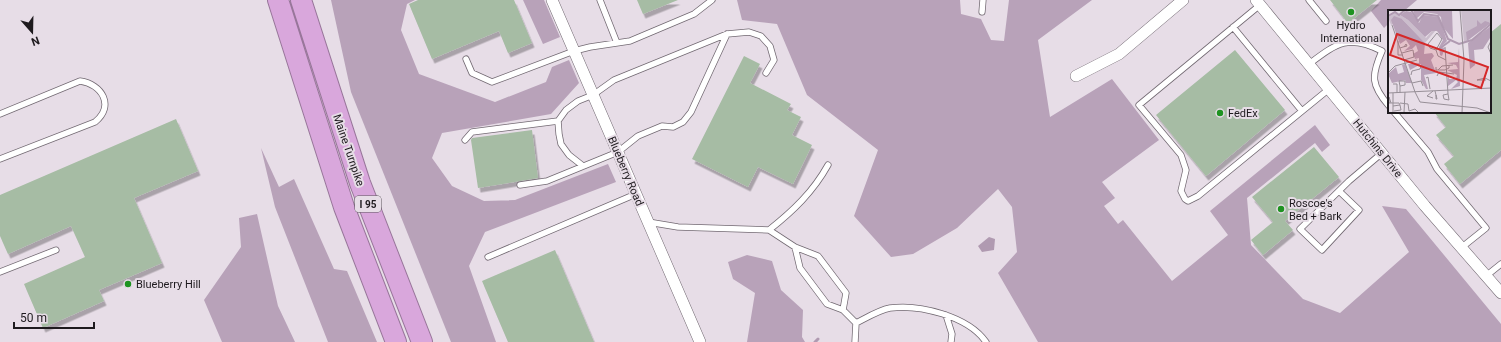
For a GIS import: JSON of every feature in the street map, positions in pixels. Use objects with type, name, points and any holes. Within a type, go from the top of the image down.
[{"type":"highway","name":"Maine Turnpike","points":[[278,0],[344,207],[396,342]]},
{"type":"highway","name":"Maine Turnpike","points":[[300,0],[360,183],[422,342]]},
{"type":"street","name":"Blueberry Road","points":[[552,0],[700,342]]},
{"type":"street","points":[[1076,76],[1119,54],[1183,0]]},
{"type":"street","name":"Hutchins Drive","points":[[1258,2],[1461,248],[1501,293]]},
{"type":"lane","points":[[600,0],[617,43]]},
{"type":"lane","points":[[466,59],[472,73],[492,82],[574,51],[630,40],[694,14],[712,0]]},
{"type":"lane","points":[[982,12],[983,0]]},
{"type":"lane","points":[[1309,0],[1326,21]]},
{"type":"lane","points":[[1258,2],[1233,27],[1140,104],[1181,155],[1186,170],[1181,191],[1185,199],[1188,200],[1198,196],[1329,88]]},
{"type":"lane","points":[[1233,27],[1302,111]]},
{"type":"lane","points":[[583,166],[569,155],[562,144],[559,134],[558,121],[566,110],[578,101],[593,95],[614,80],[727,34],[749,32],[761,36],[770,46],[774,60],[766,73]]},
{"type":"lane","points":[[520,185],[546,181],[618,152],[638,136],[662,126],[673,127],[683,122],[691,112],[727,34]]},
{"type":"lane","points":[[1309,64],[1340,44],[1354,41],[1366,43],[1382,51],[1374,74],[1374,82],[1376,90],[1388,105]]},
{"type":"lane","points":[[0,114],[80,82],[91,84],[98,88],[102,94],[105,105],[101,117],[95,122],[0,159]]},
{"type":"lane","points":[[1395,113],[1428,152],[1437,169],[1486,228],[1461,248]]},
{"type":"lane","points":[[465,140],[472,132],[558,121]]},
{"type":"lane","points":[[1339,191],[1359,210],[1322,250],[1300,229],[1339,191],[1382,153]]},
{"type":"lane","points":[[769,230],[787,216],[812,191],[828,166]]},
{"type":"lane","points":[[488,257],[636,194]]},
{"type":"lane","points":[[648,222],[678,227],[769,230],[795,247],[818,256],[846,293],[843,310]]},
{"type":"lane","points":[[795,247],[800,268],[827,304],[843,310],[856,323],[857,341]]},
{"type":"lane","points":[[0,272],[56,250]]},
{"type":"lane","points":[[1486,276],[1501,264]]},
{"type":"lane","points":[[856,323],[888,308],[913,306],[946,315],[967,326],[986,342]]},
{"type":"lane","points":[[946,315],[952,334],[951,342]]},
{"type":"shaded area","points":[[331,0],[415,0],[407,4],[401,30],[419,74],[495,102],[546,82],[552,67],[569,60],[579,83],[551,114],[442,133],[432,158],[452,186],[484,201],[515,200],[608,164],[616,182],[485,232],[469,266],[496,342],[451,342],[351,92]]},
{"type":"shaded area","points":[[523,0],[544,0],[560,37],[543,44]]},
{"type":"shaded area","points":[[737,0],[960,0],[961,14],[981,19],[991,40],[1004,41],[1009,0],[1092,0],[1038,40],[1050,117],[1112,79],[1159,140],[1102,182],[1115,198],[1104,206],[1118,224],[1123,220],[1172,281],[1228,235],[1210,211],[1315,125],[1330,145],[1322,152],[1315,143],[1247,198],[1251,245],[1303,299],[1340,313],[1409,252],[1382,206],[1406,209],[1501,324],[1501,342],[1038,342],[998,273],[1017,252],[1012,207],[998,189],[957,228],[913,254],[891,257],[854,216],[878,150],[807,95],[777,24],[742,20]]},
{"type":"shaded area","points":[[1381,0],[1417,0],[1405,10],[1388,10],[1388,24],[1384,28],[1371,11]]},
{"type":"shaded area","points":[[261,148],[279,187],[294,179],[334,269],[347,271],[377,342],[328,342],[275,207]]},
{"type":"shaded area","points":[[257,214],[278,306],[295,342],[222,342],[204,300],[241,247],[239,218]]},
{"type":"shaded area","points":[[989,237],[995,239],[994,250],[982,252],[978,246]]},
{"type":"shaded area","points":[[747,255],[772,261],[781,290],[803,310],[802,337],[805,342],[747,342],[755,293],[733,279],[728,262]]},
{"type":"building","points":[[418,0],[514,0],[532,43],[508,53],[499,31],[432,59],[409,4]]},
{"type":"building","points":[[637,0],[678,0],[643,14]]},
{"type":"building","name":"Hydro International","points":[[1330,0],[1377,0],[1348,23]]},
{"type":"building","points":[[1501,24],[1501,150],[1460,184],[1444,164],[1454,156],[1436,135],[1446,127],[1435,113],[1491,113],[1491,32]]},
{"type":"building","name":"FedEx","points":[[1235,50],[1285,110],[1206,176],[1156,115]]},
{"type":"building","points":[[744,56],[760,64],[750,83],[791,104],[787,110],[801,117],[792,135],[812,145],[793,184],[758,167],[748,187],[692,159]]},
{"type":"building","points":[[176,119],[198,171],[134,198],[162,263],[99,290],[104,301],[43,328],[24,284],[85,257],[71,226],[8,254],[0,236],[0,195]]},
{"type":"building","points":[[532,130],[538,178],[478,188],[471,140],[472,138]]},
{"type":"building","name":"Roscoe's Bed + Bark","points":[[1314,147],[1339,177],[1285,221],[1293,230],[1263,255],[1251,240],[1273,222],[1252,197]]},
{"type":"building","points":[[555,250],[594,342],[508,342],[482,281]]},
{"type":"waterway","points":[[815,342],[818,339]]},
{"type":"place","name":"Hydro International","points":[[1351,12]]},
{"type":"place","name":"FedEx","points":[[1220,113]]},
{"type":"place","name":"Roscoe's Bed + Bark","points":[[1281,209]]},
{"type":"place","name":"Blueberry Hill","points":[[128,284]]}]
